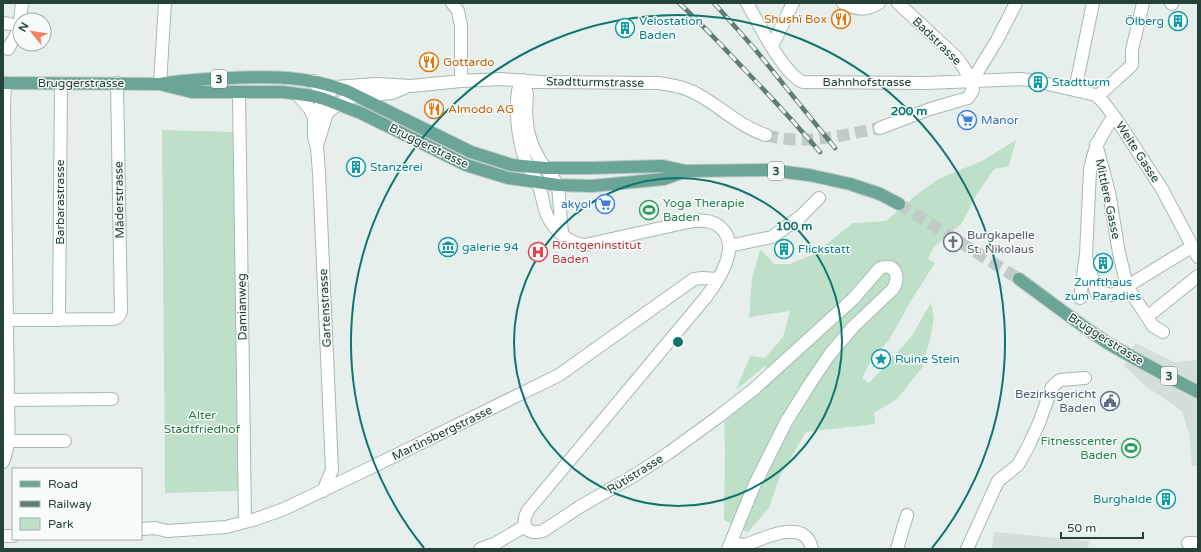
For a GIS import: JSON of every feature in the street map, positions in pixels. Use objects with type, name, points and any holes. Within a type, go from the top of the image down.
[{"type":"main road","name":"Bruggerstrasse","points":[[4,83],[160,84],[184,80],[249,77],[292,78],[314,81],[336,87],[358,96],[471,152],[508,164],[545,168],[663,166],[686,171],[768,170],[809,175],[850,184],[880,194],[899,204]]},
{"type":"main road","name":"Bruggerstrasse","points":[[160,84],[192,92],[283,92],[324,99],[362,113],[466,165],[508,178],[558,185],[592,186],[664,180],[686,171]]},
{"type":"main road","name":"Bruggerstrasse","points":[[1019,279],[1106,342],[1198,392]]},
{"type":"street","points":[[160,84],[166,3]]},
{"type":"street","points":[[452,3],[458,11],[462,26],[461,81]]},
{"type":"street","name":"Bahnhofstrasse","points":[[747,3],[782,63],[792,76],[803,82],[876,83],[1029,80]]},
{"type":"street","points":[[772,46],[793,3]]},
{"type":"street","points":[[843,3],[852,8],[865,10],[879,3]]},
{"type":"street","name":"Badstrasse","points":[[898,3],[956,57],[972,81]]},
{"type":"street","points":[[880,128],[930,109],[968,98],[973,90],[972,81],[997,40],[1016,3]]},
{"type":"street","points":[[1075,90],[1093,3]]},
{"type":"street","points":[[1048,84],[1098,96],[1132,65],[1132,50],[1143,3]]},
{"type":"street","points":[[8,49],[12,42]]},
{"type":"street","name":"Stadtturmstrasse","points":[[336,87],[377,84],[411,86],[500,79],[548,82],[658,83],[675,86],[699,95],[748,128],[766,135]]},
{"type":"street","points":[[480,549],[496,543],[525,526],[525,516],[530,509],[706,297],[718,280],[726,262],[729,246],[727,236],[723,230],[717,224],[706,220],[688,222],[585,245],[581,245],[562,234],[550,220],[545,211],[537,182],[523,152],[518,127],[517,102],[518,90],[523,80]]},
{"type":"street","points":[[523,80],[527,94],[526,114],[530,138],[534,149],[545,168],[558,185],[562,234]]},
{"type":"street","name":"Gartenstrasse","points":[[314,81],[324,99],[327,113],[317,147]]},
{"type":"street","points":[[3,462],[7,452],[8,441],[8,320],[4,83]]},
{"type":"street","name":"Barbarastrasse","points":[[59,320],[61,83]]},
{"type":"street","name":"Mäderstrasse","points":[[59,320],[114,319],[119,317],[121,311],[117,83]]},
{"type":"street","name":"Stadtturmstrasse","points":[[338,104],[347,99],[358,96],[392,93],[411,86]]},
{"type":"street","points":[[324,99],[336,87]]},
{"type":"street","name":"Damianweg","points":[[239,92],[245,522]]},
{"type":"street","points":[[297,94],[310,109],[314,118]]},
{"type":"street","name":"Weite Gasse","points":[[1098,96],[1114,116],[1162,189],[1196,251]]},
{"type":"street","name":"Gartenstrasse","points":[[323,491],[332,470],[317,147],[314,136],[314,118],[324,99]]},
{"type":"street","points":[[327,113],[338,104]]},
{"type":"street","name":"Mittlere Gasse","points":[[1114,116],[1096,144],[1109,192],[1119,253],[1127,286],[1154,326],[1163,332]]},
{"type":"street","points":[[1080,298],[1086,255],[1090,170],[1096,144]]},
{"type":"street","points":[[537,182],[545,168]]},
{"type":"street","points":[[729,246],[772,237],[800,217],[820,198]]},
{"type":"street","points":[[1086,255],[1096,292],[1113,295],[1127,286],[1196,251]]},
{"type":"street","name":"Rütistrasse","points":[[525,526],[530,531],[543,531],[676,448],[718,418],[760,383],[853,299],[880,268],[890,268],[896,273],[896,284],[886,296],[853,327],[830,354],[811,382],[786,422],[754,486],[729,546]]},
{"type":"street","points":[[1147,317],[1198,276]]},
{"type":"street","name":"Martinsbergstrasse","points":[[142,529],[155,528],[167,531],[226,527],[284,509],[559,375],[694,279],[702,278],[718,280]]},
{"type":"street","points":[[8,320],[59,320]]},
{"type":"street","points":[[967,549],[998,481],[1018,465],[1039,423],[1052,387],[1060,380],[1085,378]]},
{"type":"street","points":[[8,400],[112,399]]},
{"type":"street","points":[[8,441],[65,441]]},
{"type":"street","points":[[332,470],[343,481]]},
{"type":"street","points":[[897,549],[907,515]]},
{"type":"street","points":[[729,546],[744,545],[772,535],[792,532],[802,534],[807,537],[812,549]]},
{"type":"shaded area","points":[[1135,343],[1174,362],[1198,360],[1198,466],[1192,466],[1189,435],[1182,411],[1143,384],[1124,366]]},
{"type":"shaded area","points":[[994,532],[1089,541],[1088,549],[992,549]]},
{"type":"green space","name":"Alter Stadtfriedhof","points":[[162,130],[235,132],[241,491],[165,493]]},
{"type":"green space","points":[[1016,140],[1009,166],[994,169],[977,194],[962,223],[934,247],[928,259],[935,263],[910,302],[889,340],[871,360],[862,378],[869,383],[875,377],[911,337],[931,303],[934,318],[922,368],[897,399],[874,413],[875,424],[806,432],[780,476],[769,508],[748,532],[724,520],[724,422],[781,369],[764,367],[736,390],[750,356],[765,358],[783,337],[790,311],[749,317],[752,279],[760,250],[774,264],[790,264],[814,254],[853,223],[886,221],[915,196],[938,179],[982,161]]},
{"type":"tunnel","points":[[1029,80],[1048,84]]},
{"type":"tunnel","points":[[766,135],[794,140],[823,138],[880,128]]},
{"type":"tunnel","points":[[899,204],[1019,279]]},
{"type":"railway","points":[[679,3],[763,89],[820,152]]},
{"type":"railway","points":[[714,3],[754,48],[835,148]]},
{"type":"place","name":"Shushï Box","points":[[841,19]]},
{"type":"place","name":"Ölberg","points":[[1178,21]]},
{"type":"place","name":"Velostation Baden","points":[[625,28]]},
{"type":"place","name":"Gottardo","points":[[429,62]]},
{"type":"place","name":"Stadtturm","points":[[1038,82]]},
{"type":"place","name":"Almodo AG","points":[[434,109]]},
{"type":"place","name":"Manor","points":[[967,120]]},
{"type":"place","name":"Stanzerei","points":[[356,167]]},
{"type":"place","name":"akyol","points":[[605,204]]},
{"type":"place","name":"Yoga Therapie Baden","points":[[649,210]]},
{"type":"place","name":"Burgkapelle St. Nikolaus","points":[[953,242]]},
{"type":"place","name":"galerie 94","points":[[448,247]]},
{"type":"place","name":"Flickstatt","points":[[784,249]]},
{"type":"place","name":"Röntgeninstitut Baden","points":[[538,252]]},
{"type":"place","name":"Zunfthaus zum Paradies","points":[[1103,263]]},
{"type":"place","name":"Ruine Stein","points":[[881,359]]},
{"type":"place","name":"Bezirksgericht Baden","points":[[1110,401]]},
{"type":"place","name":"Fitnesscenter Baden","points":[[1131,448]]},
{"type":"place","name":"Burghalde","points":[[1166,499]]}]
